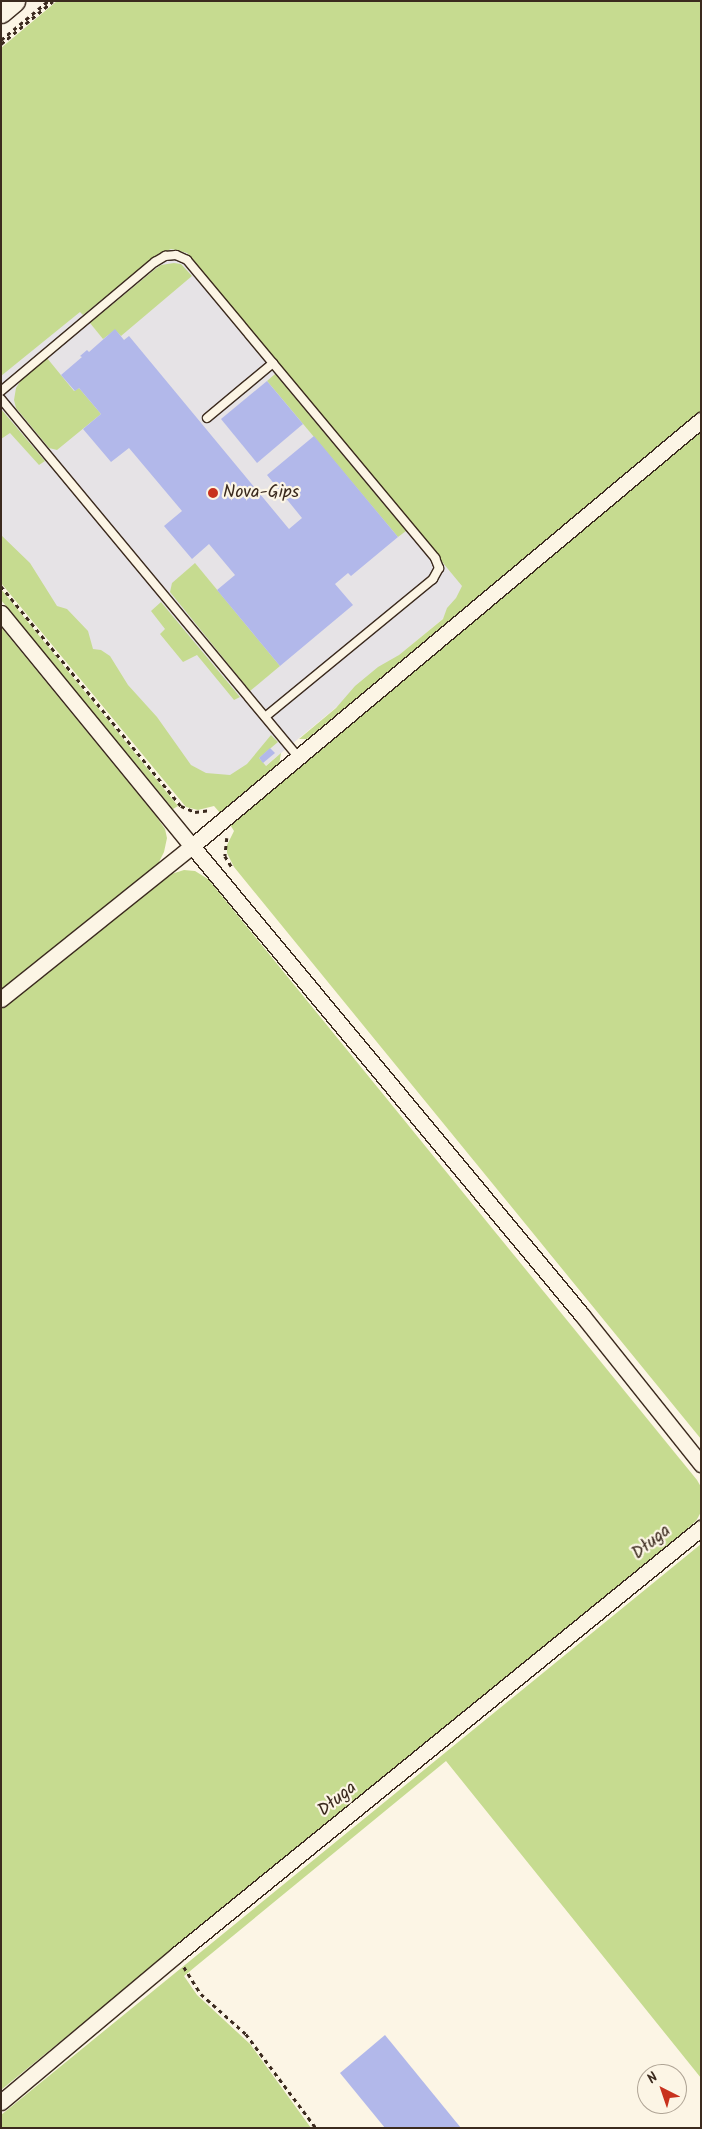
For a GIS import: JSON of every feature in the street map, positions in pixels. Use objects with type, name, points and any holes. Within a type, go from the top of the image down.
[{"type":"main road","points":[[1,12],[14,1]]},
{"type":"street","points":[[1,999],[192,846],[701,420]]},
{"type":"street","points":[[1,613],[576,1308],[701,1464]]},
{"type":"street","name":"Długa","points":[[1,2102],[176,1955],[701,1528]]},
{"type":"lane","points":[[1,391],[155,262],[165,256],[176,255],[187,260],[435,558],[439,568],[433,578],[265,717]]},
{"type":"lane","points":[[207,418],[273,363]]},
{"type":"lane","points":[[1,399],[298,757]]},
{"type":"path","points":[[1,40],[48,1]]},
{"type":"path","points":[[1,44],[53,1]]},
{"type":"path","points":[[176,1955],[201,1994],[246,2034],[316,2128]]},
{"type":"shaded area","points":[[136,187],[474,593],[239,788],[189,787],[1,558],[1,300]]},
{"type":"green space","points":[[57,1],[701,1],[701,413],[307,739],[299,739],[336,708],[355,686],[378,667],[399,655],[443,619],[447,608],[456,598],[462,586],[187,253],[171,249],[155,256],[83,315],[80,312],[1,376],[1,48]]},
{"type":"green space","points":[[181,264],[192,276],[121,336],[115,330],[103,339],[90,323],[161,265]]},
{"type":"green space","points":[[47,358],[74,391],[79,388],[101,414],[57,450],[49,448],[16,408],[14,400],[16,388],[21,380]]},
{"type":"green space","points":[[275,374],[406,531],[398,537],[267,381]]},
{"type":"green space","points":[[1,409],[45,461],[39,465],[10,433],[1,439]]},
{"type":"green space","points":[[701,430],[701,1439],[234,867],[227,853],[227,845],[234,831],[229,823]]},
{"type":"green space","points":[[1,535],[30,563],[57,606],[67,609],[88,631],[93,649],[101,650],[110,656],[128,685],[157,717],[191,765],[206,773],[230,775],[247,764],[271,735],[278,742],[259,758],[266,766],[281,753],[279,765],[221,814],[214,806],[198,810],[186,807],[1,583]]},
{"type":"green space","points":[[195,563],[280,666],[250,691],[170,592],[172,583]]},
{"type":"green space","points":[[1,589],[178,806],[173,809],[1,600]]},
{"type":"green space","points":[[161,602],[240,697],[234,700],[197,655],[183,662],[160,634],[165,629],[151,611]]},
{"type":"green space","points":[[1,627],[156,816],[165,829],[167,838],[164,852],[158,864],[1,990]]},
{"type":"green space","points":[[184,870],[195,871],[208,879],[697,1480],[701,1487],[701,1512],[696,1521],[678,1537],[1,2090],[1,1007],[162,877]]},
{"type":"green space","points":[[701,1544],[701,2078],[446,1761],[184,1976],[197,1995],[250,2044],[311,2128],[1,2128],[1,2115]]},
{"type":"building","name":"Nova-Gips","points":[[115,329],[124,340],[129,336],[289,529],[302,518],[267,475],[314,436],[398,537],[351,576],[348,573],[335,584],[353,605],[280,666],[217,590],[235,575],[209,544],[192,559],[164,526],[182,511],[129,448],[111,462],[83,429],[101,414],[79,388],[75,391],[61,375],[82,357],[80,356],[87,350],[89,352]]},
{"type":"building","points":[[267,381],[303,424],[257,463],[221,419]]},
{"type":"building","points":[[270,748],[275,753],[263,763],[259,758]]},
{"type":"building","points":[[385,2035],[461,2128],[385,2128],[340,2073]]},
{"type":"place","name":"Nova-Gips","points":[[213,493]]}]
